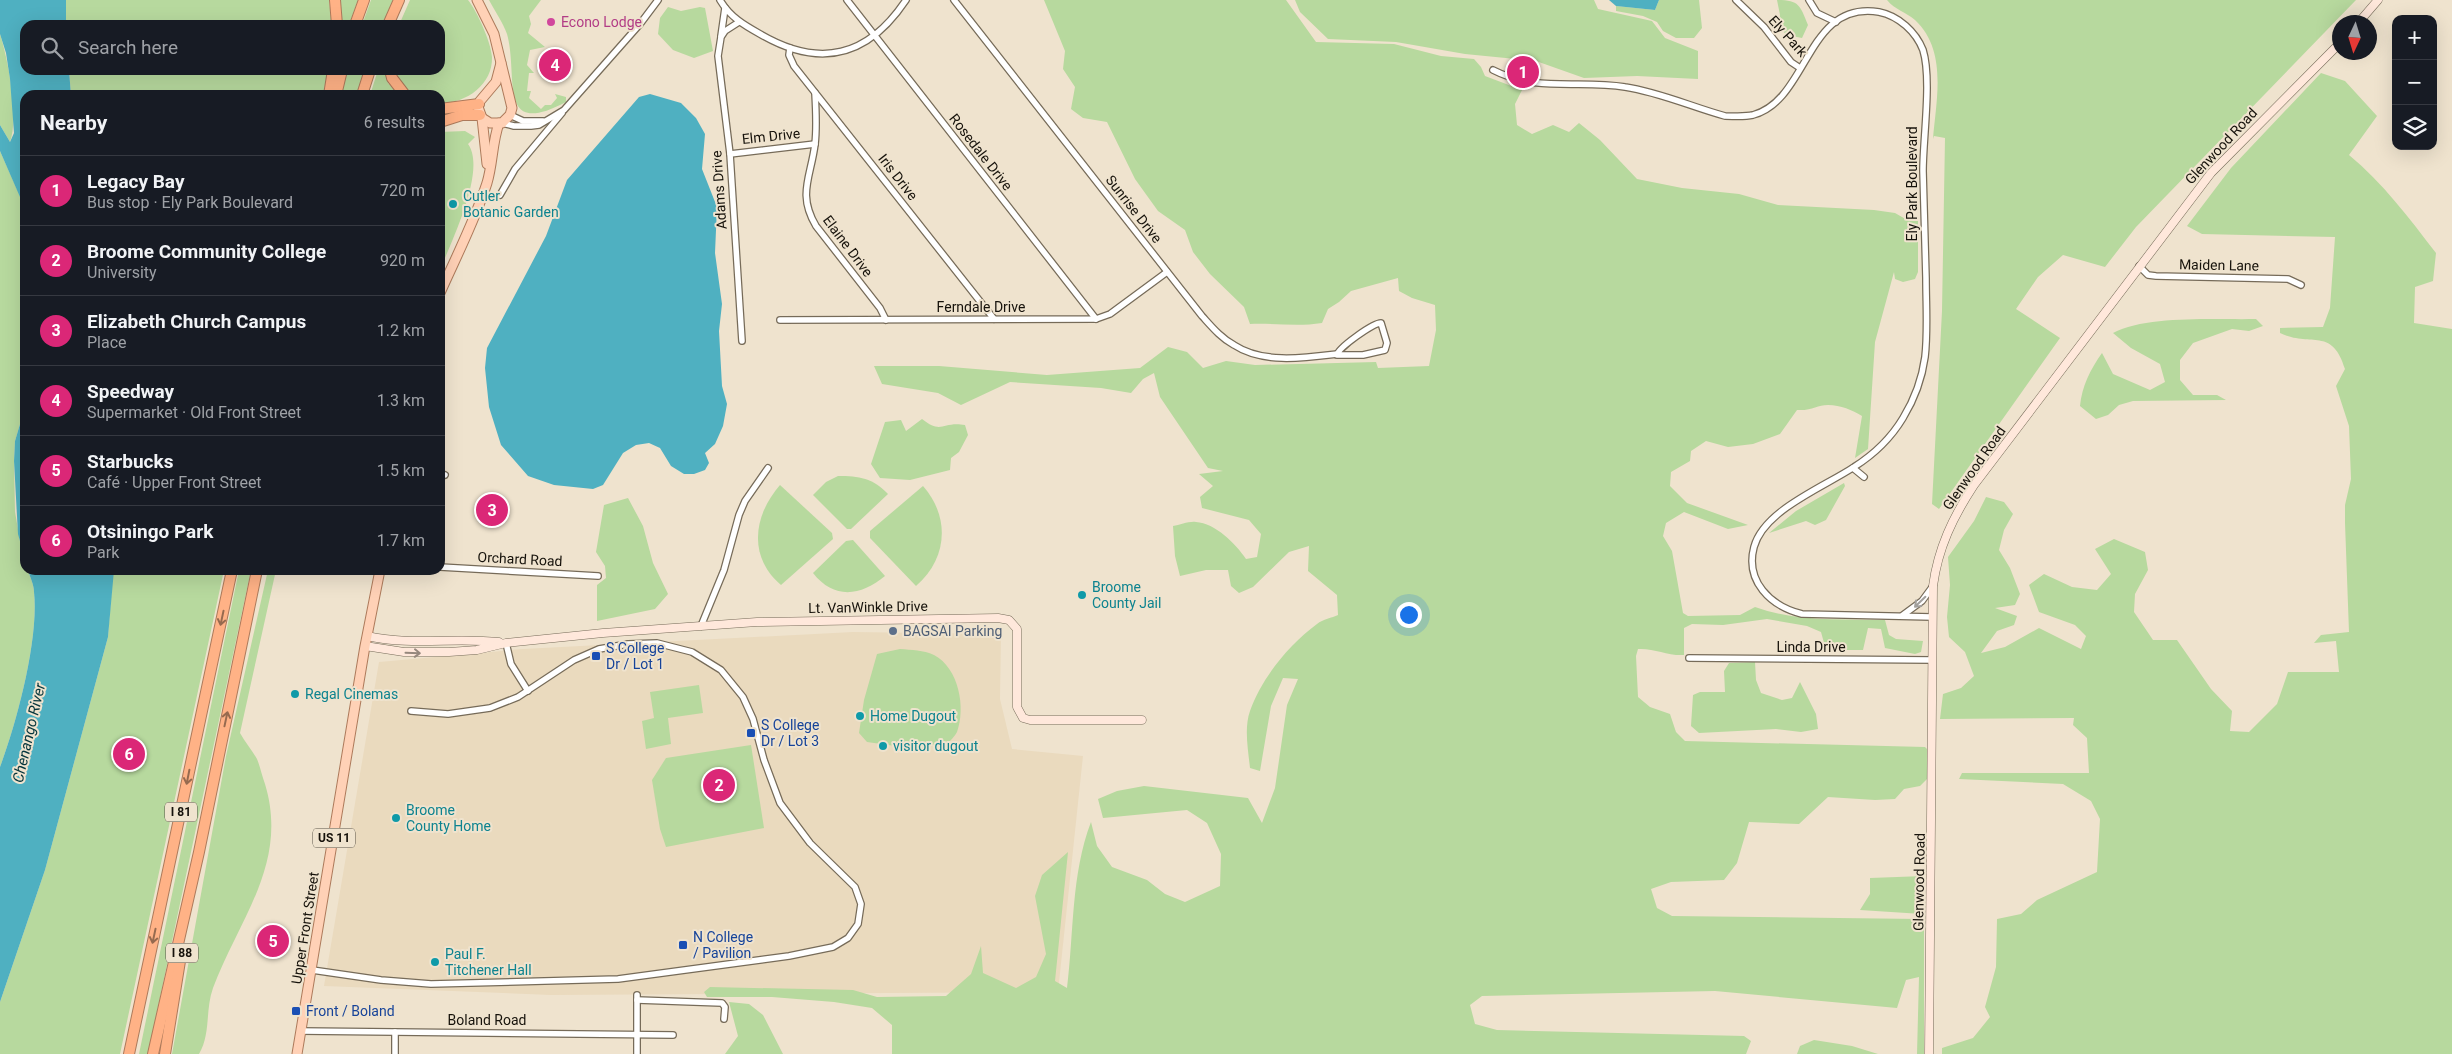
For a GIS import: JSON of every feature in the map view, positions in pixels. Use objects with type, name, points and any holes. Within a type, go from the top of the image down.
[{"type":"highway","points":[[335,0],[337,20]]},
{"type":"highway","points":[[357,20],[364,0]]},
{"type":"highway","points":[[390,20],[400,0]]},
{"type":"highway","points":[[395,20],[400,0]]},
{"type":"highway","points":[[330,90],[333,75]]},
{"type":"highway","points":[[337,90],[341,75]]},
{"type":"highway","points":[[364,90],[368,75]]},
{"type":"highway","points":[[392,75],[401,90]]},
{"type":"highway","points":[[445,108],[479,104]]},
{"type":"highway","points":[[445,120],[462,115],[481,116]]},
{"type":"highway","name":"I 81","points":[[129,1054],[231,575]]},
{"type":"highway","name":"I 81","points":[[153,1054],[199,852],[256,575]]},
{"type":"highway","name":"I 88","points":[[165,1054],[199,852]]},
{"type":"main road","points":[[445,281],[485,188],[493,140],[501,123],[510,115],[512,108],[494,34],[478,0]]},
{"type":"main road","points":[[489,168],[479,104],[488,95],[496,82],[502,63]]},
{"type":"main road","points":[[488,95],[499,94],[509,100]]},
{"type":"main road","points":[[481,116],[490,123],[501,123]]},
{"type":"main road","name":"Upper Front Street","points":[[297,1054],[365,646],[379,575]]},
{"type":"street","points":[[500,195],[515,169],[658,0]]},
{"type":"street","points":[[720,0],[739,22],[765,37],[790,48],[805,52],[835,53],[859,46],[875,36],[906,0]]},
{"type":"street","name":"Rosedale Drive","points":[[847,0],[1096,319]]},
{"type":"street","name":"Sunrise Drive","points":[[954,0],[1167,272],[1202,316],[1221,336],[1234,346],[1259,355],[1275,357],[1337,354],[1348,357],[1385,350],[1387,343],[1384,326],[1381,323],[1374,324],[1340,348],[1337,354]]},
{"type":"street","name":"Ely Park","points":[[1736,0],[1764,27],[1791,62],[1800,68]]},
{"type":"street","points":[[1809,0],[1818,13],[1836,22]]},
{"type":"street","points":[[2365,15],[2378,0]]},
{"type":"street","name":"Adams Drive","points":[[725,8],[718,69],[730,154],[742,341]]},
{"type":"street","name":"Ely Park Boulevard","points":[[1493,70],[1520,81],[1541,85],[1596,85],[1638,89],[1706,111],[1740,117],[1760,112],[1777,100],[1821,36],[1836,22],[1856,13],[1866,11],[1880,12],[1897,19],[1917,37],[1924,53],[1926,72],[1923,171],[1927,310],[1925,359],[1919,384],[1904,418],[1885,442],[1853,468],[1780,512],[1767,524],[1754,546],[1753,567],[1754,577],[1770,599],[1795,613],[1932,616]]},
{"type":"street","points":[[721,37],[725,31],[739,22]]},
{"type":"street","name":"Iris Drive","points":[[790,48],[792,62],[815,93],[994,319]]},
{"type":"street","name":"Glenwood Road","points":[[1929,1054],[1932,616],[1934,586],[1941,548],[1959,508],[2210,173],[2332,51]]},
{"type":"street","name":"Elaine Drive","points":[[815,93],[815,144],[806,180],[808,212],[816,226],[880,308],[886,320]]},
{"type":"street","points":[[501,123],[525,127],[539,125],[564,110]]},
{"type":"street","points":[[510,115],[523,121],[543,121]]},
{"type":"street","name":"Elm Drive","points":[[730,154],[815,144]]},
{"type":"street","name":"Maiden Lane","points":[[2139,266],[2148,275],[2156,276],[2288,279],[2301,284]]},
{"type":"street","name":"Ferndale Drive","points":[[780,320],[1096,319],[1110,314],[1167,272]]},
{"type":"street","points":[[701,626],[724,570],[739,515],[768,468]]},
{"type":"street","points":[[1853,468],[1864,477]]},
{"type":"street","name":"Orchard Road","points":[[445,568],[598,576]]},
{"type":"street","points":[[1903,615],[1922,601],[1934,586]]},
{"type":"street","name":"Lt. VanWinkle Drive","points":[[365,646],[424,653],[477,650],[506,643],[701,626],[821,620],[998,618],[1009,620],[1017,629],[1018,707],[1023,718],[1030,720],[1142,720]]},
{"type":"street","name":"Lt. VanWinkle Drive","points":[[367,636],[415,643],[477,640],[506,643]]},
{"type":"street","points":[[506,643],[511,664],[528,691]]},
{"type":"street","points":[[312,970],[381,980],[431,984],[618,979],[790,956],[833,947],[854,932],[860,914],[859,895],[850,880],[798,829],[780,803],[770,780],[753,719],[743,697],[721,670],[704,658],[682,648],[657,643],[628,644],[599,649],[574,660],[508,702],[466,713],[411,711]]},
{"type":"street","name":"Linda Drive","points":[[1689,658],[1932,660]]},
{"type":"street","points":[[637,1054],[637,997],[722,1003],[725,1007],[724,1019]]},
{"type":"street","name":"Boland Road","points":[[301,1031],[637,1033],[673,1035]]},
{"type":"street","points":[[395,1032],[395,1054]]},
{"type":"shaded area","points":[[853,632],[1001,634],[1000,699],[1012,749],[1083,756],[1058,992],[551,995],[324,986],[379,662],[523,649]]},
{"type":"green space","points":[[66,0],[329,0],[331,20],[66,20]]},
{"type":"green space","points":[[339,0],[358,0],[351,20],[341,20]]},
{"type":"green space","points":[[371,0],[393,0],[384,20],[364,20]]},
{"type":"green space","points":[[410,0],[468,0],[479,19],[491,51],[491,67],[483,84],[468,96],[445,102],[445,90],[409,90],[401,83],[397,75],[445,75],[445,20],[401,20]]},
{"type":"green space","points":[[489,0],[541,0],[529,16],[531,24],[528,33],[545,47],[530,50],[527,65],[534,73],[529,73],[527,91],[531,91],[529,98],[541,109],[545,105],[551,105],[557,98],[555,94],[566,97],[566,102],[544,111],[529,113],[520,108],[515,98],[512,84],[507,34]]},
{"type":"green space","points":[[1044,0],[1286,0],[1316,42],[1394,44],[1441,56],[1474,59],[1481,67],[1485,76],[1522,90],[1515,104],[1517,125],[1532,134],[1553,125],[1569,132],[1579,123],[1600,140],[1637,179],[1682,188],[1739,194],[1778,205],[1874,210],[1895,213],[1909,221],[1918,221],[1918,272],[1915,279],[1903,282],[1895,279],[1894,272],[1875,342],[1868,449],[1855,458],[1862,416],[1846,408],[1833,405],[1797,410],[1780,434],[1753,444],[1728,447],[1706,441],[1691,451],[1690,461],[1671,472],[1670,486],[1687,503],[1748,525],[1728,529],[1684,512],[1666,523],[1663,536],[1672,551],[1683,613],[1688,616],[1740,615],[1755,607],[1771,612],[1803,617],[1885,620],[1889,635],[1896,639],[1923,641],[1921,652],[1915,654],[1885,648],[1881,629],[1868,628],[1863,650],[1826,650],[1821,632],[1807,626],[1767,619],[1723,625],[1692,624],[1684,628],[1684,655],[1638,649],[1636,656],[1638,697],[1650,707],[1670,714],[1676,732],[1685,741],[1925,747],[1927,749],[1927,779],[1920,786],[1904,789],[1895,799],[1875,800],[1828,797],[1799,824],[1749,822],[1737,863],[1724,880],[1671,882],[1651,889],[1657,908],[1672,916],[1920,919],[1922,914],[1860,910],[1870,894],[1870,878],[1924,876],[1924,1054],[1917,1054],[1919,977],[1906,980],[1897,1008],[1715,991],[1482,996],[1470,1005],[1475,1024],[1497,1030],[1744,1036],[1751,1041],[1746,1054],[892,1054],[892,1025],[872,1008],[834,1002],[772,997],[707,997],[704,992],[710,987],[853,990],[877,997],[946,996],[971,974],[981,946],[983,973],[1016,988],[1036,977],[1046,954],[1035,896],[1042,875],[1068,852],[1055,981],[1067,988],[1076,883],[1091,822],[1097,846],[1112,867],[1147,880],[1165,894],[1185,902],[1220,886],[1221,854],[1207,823],[1187,810],[1103,818],[1098,799],[1117,791],[1144,786],[1248,798],[1262,823],[1275,788],[1287,705],[1298,679],[1283,678],[1271,706],[1260,771],[1250,768],[1247,731],[1250,711],[1269,674],[1296,642],[1317,624],[1338,615],[1337,595],[1308,571],[1309,546],[1289,552],[1253,587],[1239,593],[1231,586],[1228,570],[1206,570],[1180,576],[1175,556],[1173,526],[1193,522],[1210,526],[1231,541],[1246,559],[1257,557],[1261,534],[1249,520],[1202,508],[1200,497],[1213,486],[1199,474],[1223,471],[1208,468],[1160,397],[1154,373],[1143,379],[1131,393],[1101,388],[1010,382],[961,405],[938,393],[882,384],[874,366],[939,366],[1047,375],[1140,368],[1168,347],[1187,352],[1203,368],[1226,361],[1255,365],[1376,362],[1378,368],[1429,366],[1436,330],[1435,305],[1412,298],[1399,291],[1398,278],[1351,291],[1328,309],[1322,323],[1304,325],[1250,324],[1244,307],[1210,274],[1193,252],[1185,230],[1158,211],[1135,179],[1107,122],[1083,118],[1071,109],[1075,87],[1063,69],[1065,51]]},
{"type":"green space","points":[[1295,0],[1594,0],[1598,9],[1652,21],[1665,38],[1698,51],[1698,79],[1637,76],[1584,78],[1536,61],[1465,54],[1396,42],[1328,39],[1300,12]]},
{"type":"green space","points":[[1659,0],[1699,0],[1702,28],[1694,38],[1676,38],[1663,31],[1657,22],[1643,16],[1616,11],[1616,6],[1655,10]]},
{"type":"green space","points":[[1777,0],[1790,1],[1800,8],[1808,25],[1802,38],[1787,35],[1778,27],[1780,15]]},
{"type":"green space","points":[[1887,0],[2356,0],[2341,15],[2332,15],[2332,25],[2136,227],[2105,267],[2063,255],[2038,277],[2016,309],[2060,338],[1939,509],[1932,504],[1942,311],[1945,138],[1934,136],[1933,139],[1938,76],[1932,46],[1925,32],[1915,20]]},
{"type":"green space","points":[[668,7],[681,11],[700,7],[705,8],[713,51],[694,58],[673,50],[658,34],[660,18]]},
{"type":"green space","points":[[0,34],[9,73],[13,104],[10,142],[0,125]]},
{"type":"green space","points":[[2321,73],[2345,81],[2377,116],[2349,155],[2384,189],[2436,253],[2433,281],[2415,287],[2414,323],[2452,329],[2452,1054],[1942,1054],[1942,1048],[1973,1038],[1990,1017],[1985,1007],[1996,967],[1997,919],[2021,914],[2037,900],[2097,872],[2100,819],[2091,801],[2063,784],[1959,779],[1962,773],[2089,773],[2087,738],[2073,725],[2074,718],[1940,719],[1943,694],[1961,688],[1974,676],[1965,652],[1949,637],[1947,617],[1950,585],[1948,557],[1974,521],[1986,497],[2004,502],[2013,514],[2004,530],[1999,550],[2010,568],[2020,594],[2015,605],[1995,608],[2017,616],[2014,625],[1997,631],[1981,653],[2005,647],[2039,628],[2081,649],[2086,636],[2075,625],[2039,612],[2029,585],[2044,574],[2072,587],[2097,590],[2111,574],[2095,549],[2114,539],[2145,552],[2148,570],[2135,594],[2134,612],[2153,640],[2177,640],[2211,689],[2232,711],[2230,731],[2249,732],[2277,704],[2288,672],[2339,672],[2336,641],[2314,643],[2321,635],[2349,632],[2345,505],[2351,479],[2349,426],[2336,386],[2345,369],[2334,347],[2327,343],[2291,337],[2280,333],[2280,328],[2323,327],[2330,308],[2335,237],[2202,234],[2187,226],[2231,168]]},
{"type":"green space","points":[[69,75],[327,75],[324,90],[71,90]]},
{"type":"green space","points":[[347,75],[363,75],[358,90],[342,90]]},
{"type":"green space","points":[[376,75],[387,75],[388,83],[394,90],[372,90]]},
{"type":"green space","name":"Cutler Botanic Garden","points":[[465,131],[475,137],[468,144],[473,156],[470,188],[459,225],[445,258],[445,132]]},
{"type":"green space","points":[[0,151],[20,196],[20,424],[15,441],[15,512],[20,541],[20,575],[29,575],[33,587],[35,611],[30,656],[20,704],[0,767]]},
{"type":"green space","points":[[2256,319],[2263,326],[2249,331],[2232,329],[2193,343],[2180,360],[2180,380],[2193,395],[2217,395],[2226,400],[2133,401],[2119,405],[2108,415],[2096,419],[2080,406],[2087,378],[2102,353],[2113,374],[2150,390],[2165,382],[2160,364],[2131,348],[2113,333],[2127,327],[2163,321]]},
{"type":"green space","points":[[922,419],[938,427],[957,424],[965,425],[968,435],[959,452],[951,458],[950,470],[910,480],[880,478],[871,464],[885,422],[901,420],[906,431]]},
{"type":"green space","points":[[838,476],[871,481],[888,494],[851,529],[847,529],[813,495],[826,482]]},
{"type":"green space","points":[[1844,483],[1845,486],[1826,520],[1815,525],[1806,521],[1769,533],[1796,511]]},
{"type":"green space","points":[[780,485],[832,533],[833,539],[781,585],[770,574],[763,562],[758,536],[764,510]]},
{"type":"green space","points":[[923,486],[932,498],[938,511],[942,538],[934,563],[916,586],[870,538],[870,531]]},
{"type":"green space","points":[[628,498],[643,526],[653,563],[668,594],[655,609],[597,621],[597,585],[606,578],[605,566],[596,552],[604,505]]},
{"type":"green space","points":[[853,540],[885,576],[867,588],[857,591],[839,591],[830,588],[813,573],[846,541]]},
{"type":"green space","points":[[113,575],[223,575],[120,1054],[0,1054],[0,1002],[45,870],[108,637]]},
{"type":"green space","points":[[238,575],[250,575],[148,1054],[139,1054]]},
{"type":"green space","points":[[267,575],[275,575],[240,733],[258,762],[271,813],[271,840],[266,865],[258,890],[213,988],[203,1046],[199,1054],[172,1054],[226,756]]},
{"type":"green space","points":[[900,649],[922,651],[934,655],[943,661],[955,679],[960,701],[960,722],[956,734],[947,744],[903,747],[867,742],[859,733],[864,700],[877,654]]},
{"type":"green space","points":[[1755,662],[1756,680],[1761,693],[1782,700],[1792,698],[1800,682],[1816,714],[1818,729],[1801,732],[1776,729],[1699,733],[1691,726],[1693,695],[1700,692],[1725,692],[1724,671],[1729,663]]},
{"type":"green space","points":[[699,685],[703,713],[668,718],[671,744],[646,749],[642,721],[654,718],[650,692]]},
{"type":"green space","points":[[751,745],[764,828],[666,847],[660,829],[652,780],[666,758]]},
{"type":"green space","points":[[729,1002],[749,1004],[763,1015],[783,1054],[725,1054],[738,1036]]},
{"type":"green space","points":[[1814,1040],[1852,1046],[1878,1054],[1797,1054],[1800,1046]]},
{"type":"water","points":[[0,0],[66,0],[66,20],[20,20],[20,75],[69,75],[71,90],[20,90],[20,197],[0,151],[0,125],[10,142],[14,133],[10,79],[6,53],[0,34]]},
{"type":"water","points":[[1609,0],[1659,0],[1655,10],[1616,6]]},
{"type":"water","points":[[650,94],[681,103],[696,118],[705,134],[702,169],[717,207],[715,253],[722,304],[719,331],[722,386],[727,404],[723,426],[715,444],[705,453],[709,463],[705,470],[694,474],[684,474],[671,466],[660,448],[649,443],[636,445],[623,453],[603,485],[593,489],[554,485],[528,476],[501,445],[489,407],[485,368],[487,348],[546,236],[567,180],[639,97]]},
{"type":"water","points":[[20,424],[20,541],[14,461],[15,441]]},
{"type":"water","name":"Chenango River","points":[[30,575],[114,575],[108,637],[45,870],[0,1002],[0,767],[20,704],[30,656],[35,611],[33,584]]},
{"type":"place","name":"Econo Lodge","points":[[551,22]]},
{"type":"place","name":"Speedway","points":[[555,65]]},
{"type":"place","name":"Legacy Bay","points":[[1523,72]]},
{"type":"place","name":"Cutler Botanic Garden","points":[[453,204]]},
{"type":"place","name":"Elizabeth Church Campus","points":[[492,510]]},
{"type":"place","name":"Broome County Jail","points":[[1082,595]]},
{"type":"place","name":"BAGSAI Parking","points":[[893,631]]},
{"type":"place","name":"S College Dr / Lot 1","points":[[596,656]]},
{"type":"place","name":"Regal Cinemas","points":[[295,694]]},
{"type":"place","name":"Home Dugout","points":[[860,716]]},
{"type":"place","name":"S College Dr / Lot 3","points":[[751,733]]},
{"type":"place","name":"visitor dugout","points":[[883,746]]},
{"type":"place","name":"Otsiningo Park","points":[[129,754]]},
{"type":"place","name":"Broome Community College","points":[[719,785]]},
{"type":"place","name":"Broome County Home","points":[[396,818]]},
{"type":"place","name":"Starbucks","points":[[273,941]]},
{"type":"place","name":"N College / Pavilion","points":[[683,945]]},
{"type":"place","name":"Paul F. Titchener Hall","points":[[435,962]]},
{"type":"place","name":"Front / Boland","points":[[296,1011]]}]
